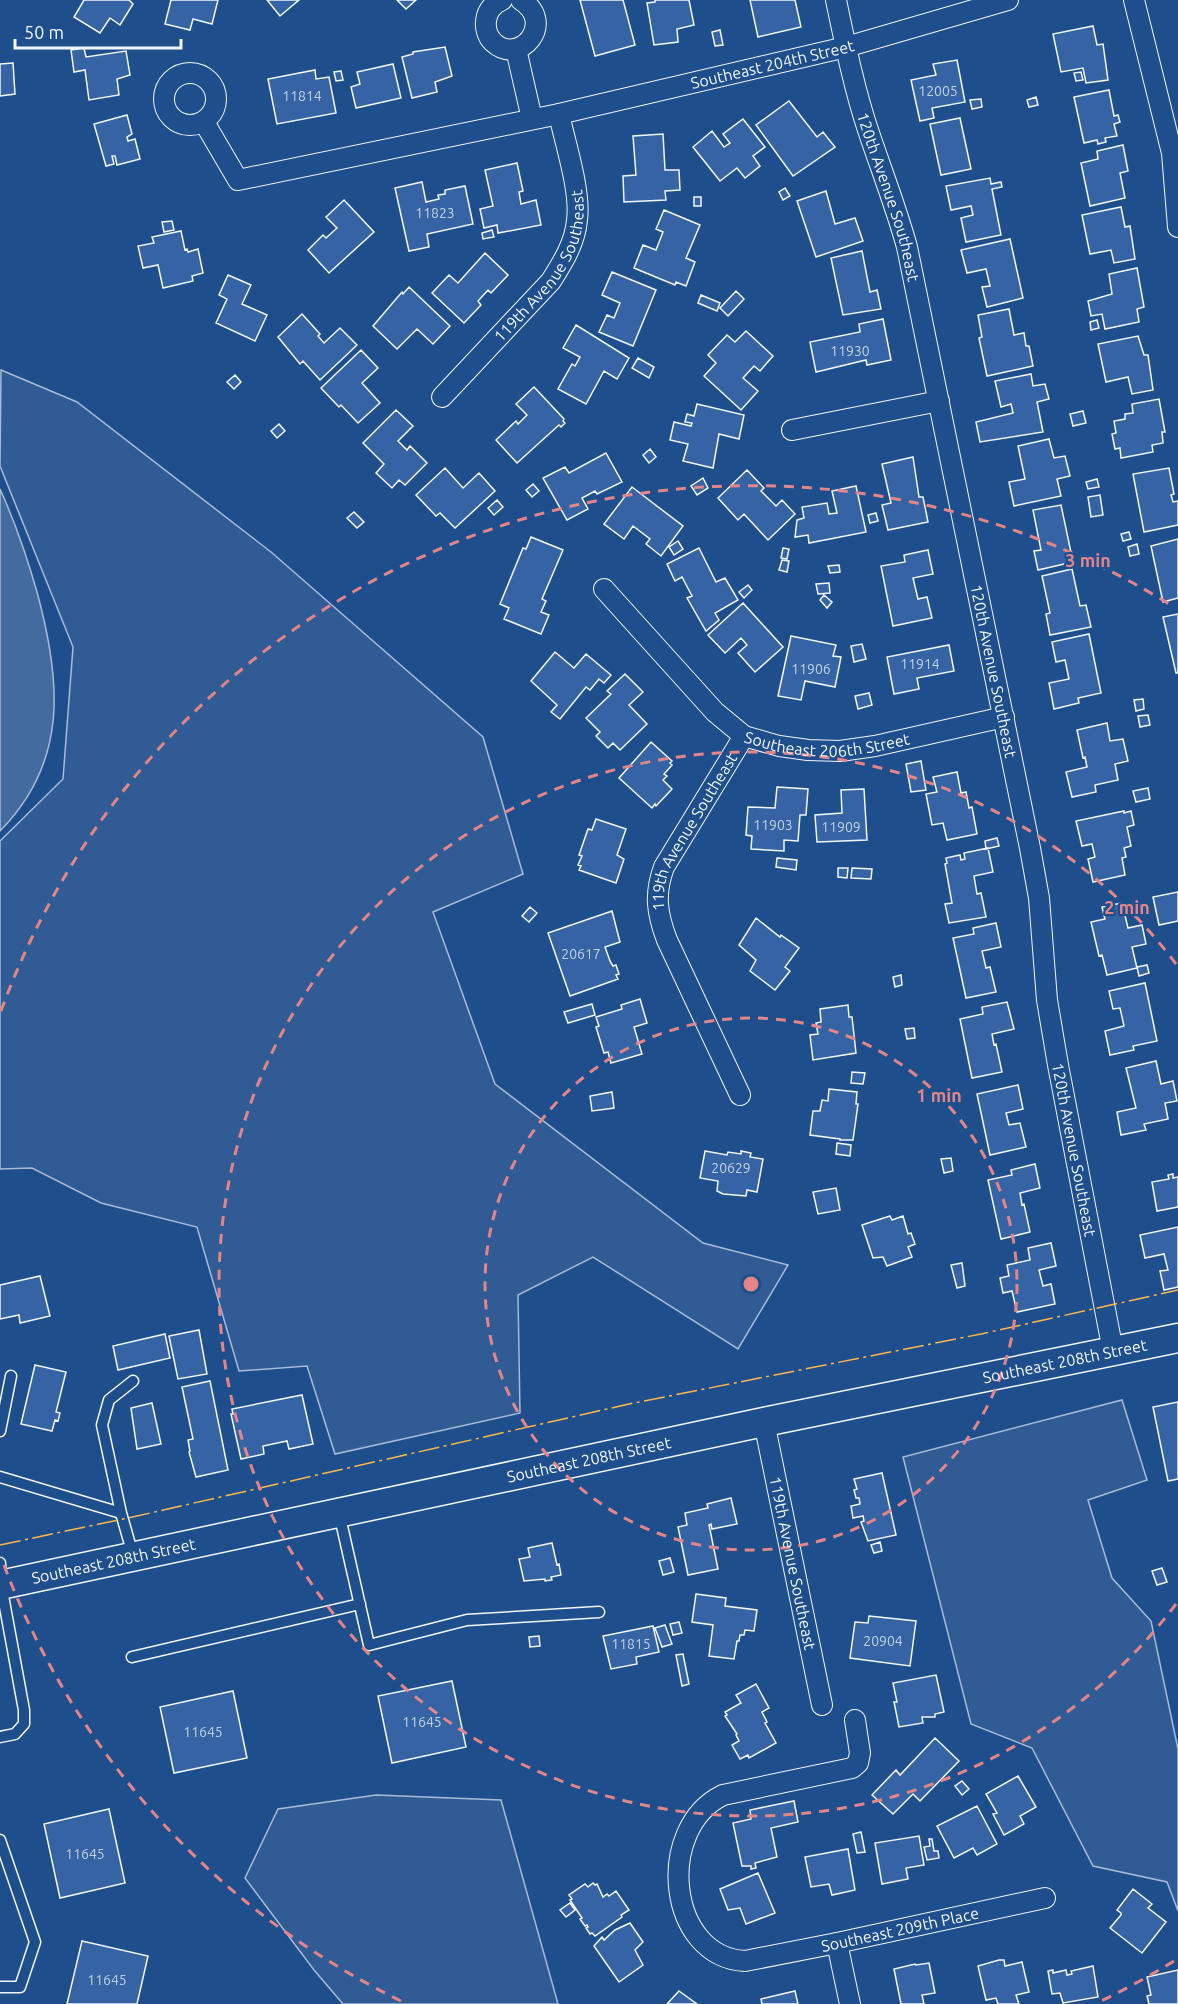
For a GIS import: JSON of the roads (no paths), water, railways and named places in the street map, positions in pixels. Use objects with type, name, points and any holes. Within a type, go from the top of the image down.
[{"type":"main road","name":"Southeast 208th Street","points":[[0,1577],[134,1556],[764,1422],[1178,1338]]},
{"type":"street","points":[[502,0],[486,15],[487,33],[499,46],[516,49],[530,41],[536,26],[533,11],[521,0]]},
{"type":"street","name":"120th Avenue Southeast","points":[[836,0],[867,128],[894,200],[907,247],[1004,717],[1039,898],[1047,1000],[1058,1065],[1113,1351]]},
{"type":"street","name":"Southeast 204th Street","points":[[204,122],[238,180],[559,114],[846,47],[1008,0]]},
{"type":"street","points":[[1134,0],[1172,153],[1178,227]]},
{"type":"street","points":[[516,49],[532,119]]},
{"type":"street","name":"119th Avenue Southeast","points":[[442,397],[551,281],[563,263],[573,240],[578,219],[576,193],[559,114]]},
{"type":"street","points":[[792,430],[939,401]]},
{"type":"street","name":"Southeast 206th Street","points":[[604,589],[715,712],[744,736],[779,746],[840,751],[875,746],[1004,717]]},
{"type":"street","name":"119th Avenue Southeast","points":[[740,1095],[667,940],[661,924],[656,897],[658,882],[664,867],[744,736]]},
{"type":"street","name":"119th Avenue Southeast","points":[[764,1422],[822,1705]]},
{"type":"street","name":"Southeast 209th Place","points":[[855,1720],[860,1754],[858,1763],[852,1768],[723,1795],[705,1806],[691,1824],[682,1844],[679,1871],[686,1914],[698,1938],[717,1955],[731,1960],[745,1961],[1045,1898]]},
{"type":"street","points":[[837,1943],[850,2004]]},
{"type":"lane","points":[[0,1431],[11,1376]]},
{"type":"lane","points":[[133,1381],[109,1400],[102,1425],[121,1513],[134,1556]]},
{"type":"lane","points":[[0,1477],[121,1513]]},
{"type":"lane","points":[[339,1513],[369,1645],[467,1620],[599,1612]]},
{"type":"lane","points":[[0,1577],[24,1710],[24,1724],[15,1734],[0,1737]]},
{"type":"lane","points":[[132,1657],[360,1604]]},
{"type":"lane","points":[[0,1840],[35,1942],[21,1987],[0,1987]]}]
